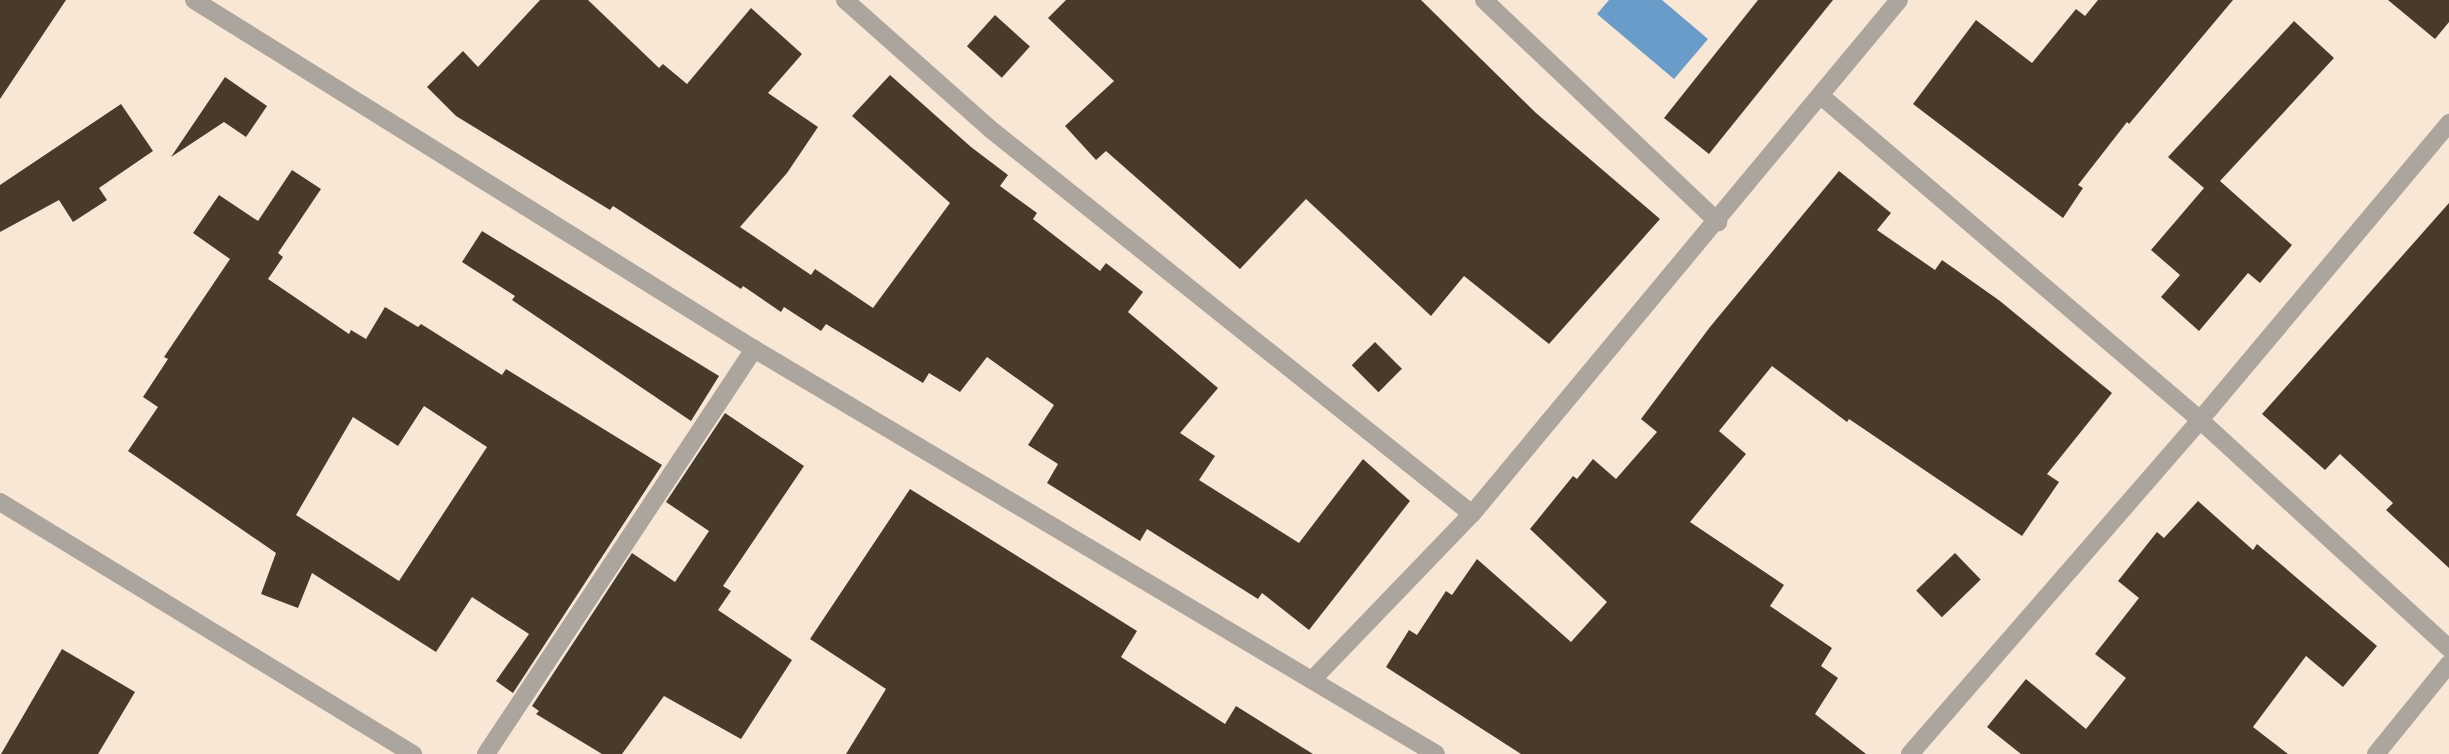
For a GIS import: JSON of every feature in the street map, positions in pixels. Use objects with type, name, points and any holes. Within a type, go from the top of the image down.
[{"type":"street","points":[[194,0],[754,349],[1436,754]]},
{"type":"street","points":[[845,0],[989,128],[1472,514]]},
{"type":"street","points":[[1484,0],[1718,222]]},
{"type":"street","points":[[1312,680],[1472,514],[1718,222],[1899,0]]},
{"type":"street","points":[[1821,96],[2200,420],[2449,648]]},
{"type":"street","points":[[1910,754],[2200,420],[2449,123]]},
{"type":"street","points":[[486,754],[754,349]]},
{"type":"street","points":[[0,502],[413,754]]},
{"type":"street","points":[[2376,754],[2449,664]]},
{"type":"water","points":[[1609,0],[1662,0],[1708,39],[1674,79],[1597,14]]},
{"type":"building","points":[[0,0],[66,0],[0,99]]},
{"type":"building","points":[[540,0],[588,0],[659,68],[663,64],[687,84],[751,8],[802,54],[768,93],[818,127],[787,173],[740,227],[811,275],[815,269],[873,308],[950,203],[852,116],[890,75],[971,147],[1008,175],[1000,186],[1037,213],[1033,219],[1100,271],[1106,263],[1143,292],[1128,312],[1218,388],[1180,433],[1215,456],[1199,480],[1299,543],[1363,459],[1410,501],[1309,630],[1262,593],[1258,599],[1147,529],[1140,541],[1047,483],[1058,464],[1028,445],[1054,405],[987,357],[960,392],[929,373],[923,383],[826,324],[821,331],[784,307],[781,312],[743,286],[741,289],[613,206],[610,210],[456,116],[427,87],[463,51],[478,67]]},
{"type":"building","points":[[1066,0],[1421,0],[1536,113],[1660,219],[1549,344],[1464,276],[1431,316],[1306,199],[1240,269],[1106,151],[1096,160],[1065,126],[1114,81],[1048,18]]},
{"type":"building","points":[[1758,0],[1833,0],[1709,154],[1664,118]]},
{"type":"building","points":[[2098,0],[2233,0],[2129,124],[2127,122],[2078,185],[2083,188],[2063,218],[1913,104],[1976,20],[2032,63],[2076,9],[2085,16]]},
{"type":"building","points":[[2388,0],[2449,0],[2449,22],[2435,39]]},
{"type":"building","points":[[995,15],[1030,46],[1002,78],[967,46]]},
{"type":"building","points":[[2294,21],[2334,58],[2220,181],[2292,245],[2260,283],[2248,273],[2199,331],[2161,297],[2180,275],[2151,250],[2204,188],[2168,157]]},
{"type":"building","points":[[225,77],[267,106],[246,137],[224,122],[171,157]]},
{"type":"building","points":[[121,104],[153,151],[99,188],[107,200],[73,222],[59,200],[0,232],[0,185]]},
{"type":"building","points":[[292,170],[321,189],[278,253],[283,257],[268,279],[349,334],[351,330],[366,339],[385,307],[418,327],[421,324],[502,375],[506,369],[662,465],[513,693],[496,681],[529,634],[472,597],[436,652],[312,573],[298,608],[261,594],[276,553],[128,451],[158,407],[143,397],[168,359],[164,357],[230,259],[193,233],[219,195],[258,221]],"holes":[[[424,406],[487,447],[399,581],[296,515],[353,417],[398,446]]]},
{"type":"building","points":[[1839,171],[1891,213],[1877,230],[1935,270],[1942,260],[2000,301],[2112,393],[2047,474],[2059,482],[2022,536],[1849,419],[1847,422],[1772,366],[1719,431],[1746,454],[1690,522],[1784,585],[1770,606],[1832,648],[1821,666],[1838,678],[1815,714],[1866,754],[1521,754],[1386,667],[1409,630],[1417,635],[1446,591],[1452,595],[1477,559],[1571,642],[1607,602],[1530,529],[1573,476],[1577,479],[1593,459],[1616,479],[1657,432],[1641,419],[1710,327]]},
{"type":"building","points":[[2449,203],[2449,568],[2386,510],[2393,503],[2340,454],[2325,470],[2262,414]]},
{"type":"building","points":[[482,231],[719,376],[691,421],[512,300],[515,296],[462,262]]},
{"type":"building","points":[[1375,342],[1402,369],[1379,392],[1352,365]]},
{"type":"building","points":[[725,413],[804,466],[723,586],[731,591],[718,610],[792,660],[741,739],[664,696],[622,754],[602,754],[536,714],[539,711],[532,706],[632,553],[675,582],[709,531],[666,502]]},
{"type":"building","points":[[910,489],[1137,631],[1121,657],[1225,724],[1236,706],[1313,754],[846,754],[886,689],[810,639]]},
{"type":"building","points":[[2198,501],[2253,550],[2257,544],[2377,646],[2343,687],[2306,656],[2253,727],[2288,754],[2021,754],[1987,727],[2026,679],[2086,729],[2126,678],[2095,654],[2139,598],[2118,581],[2157,532],[2164,538]]},
{"type":"building","points":[[1955,553],[1981,580],[1942,617],[1916,591]]},
{"type":"building","points":[[62,649],[135,692],[98,754],[1,754]]}]
